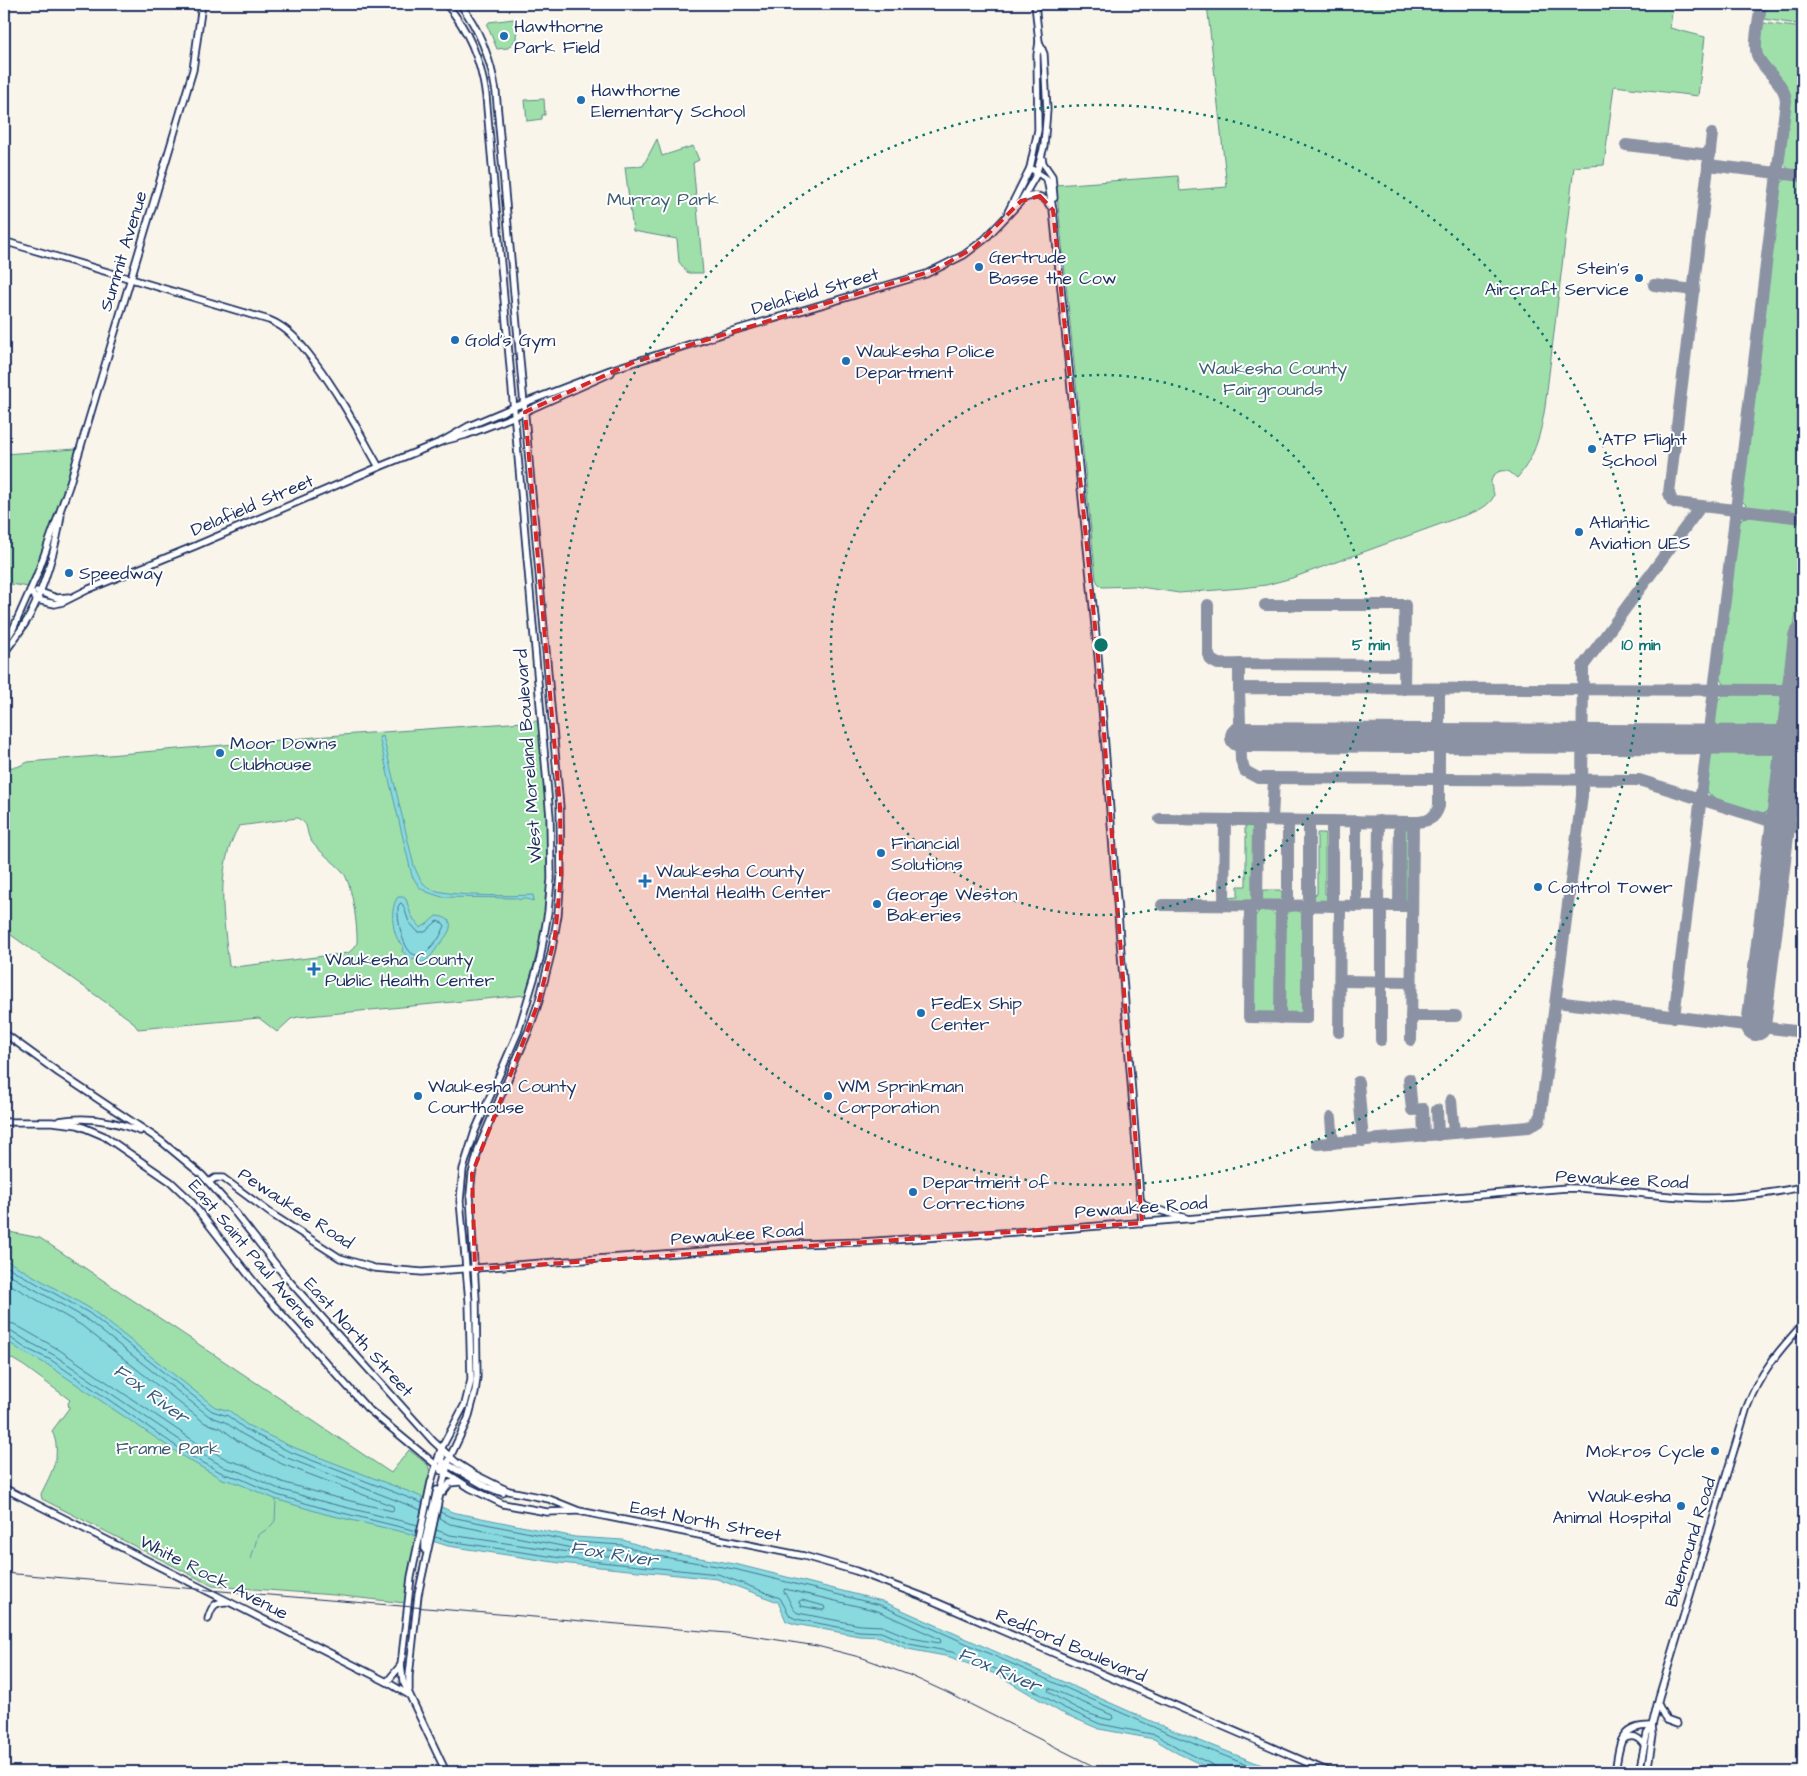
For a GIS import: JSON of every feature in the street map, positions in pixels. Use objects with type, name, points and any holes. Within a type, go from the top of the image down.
[{"type":"street","name":"Summit Avenue","points":[[30,591],[69,486],[193,70],[202,4]]},
{"type":"street","name":"West Moreland Boulevard","points":[[446,4],[465,30],[479,62],[486,96],[552,842],[548,912],[540,960],[524,1014],[468,1149],[461,1180],[460,1201],[469,1301],[472,1380],[465,1404],[435,1464],[411,1577],[404,1634],[401,1665],[403,1681],[426,1726],[446,1772]]},
{"type":"street","name":"West Moreland Boulevard","points":[[409,1695],[413,1635],[427,1542],[444,1467],[468,1418],[475,1393],[477,1376],[475,1269],[470,1194],[471,1181],[480,1147],[533,1017],[551,954],[558,915],[561,880],[562,841],[558,787],[496,92],[491,68],[481,40],[460,4]]},
{"type":"street","points":[[1035,4],[1039,42]]},
{"type":"street","name":"Delafield Street","points":[[443,441],[469,426],[514,407],[620,368],[697,342],[935,270],[975,247],[1022,199],[1032,183],[1037,170],[1046,130],[1044,54],[1039,42]]},
{"type":"street","name":"Delafield Street","points":[[1004,218],[1030,168],[1038,130],[1037,55],[1039,42]]},
{"type":"street","points":[[1042,153],[1043,163],[1051,173],[1055,202],[1053,210]]},
{"type":"street","points":[[492,160],[503,159]]},
{"type":"street","points":[[1030,168],[1048,175],[1052,182]]},
{"type":"street","points":[[1037,170],[1047,179],[1053,210],[1098,662],[1142,1222]]},
{"type":"street","points":[[1022,199],[1030,196],[1040,196],[1045,199],[1053,210]]},
{"type":"street","points":[[4,243],[10,243],[269,320],[283,327],[298,341],[332,384],[379,467]]},
{"type":"street","points":[[509,343],[519,342]]},
{"type":"street","points":[[512,376],[522,374]]},
{"type":"street","name":"Delafield Street","points":[[37,600],[59,603],[379,467],[443,441],[472,433],[525,412],[590,380]]},
{"type":"street","points":[[546,395],[549,401]]},
{"type":"street","points":[[489,418],[493,425]]},
{"type":"street","points":[[469,426],[472,433]]},
{"type":"street","points":[[518,454],[528,453]]},
{"type":"street","points":[[521,479],[531,478]]},
{"type":"street","name":"Summit Avenue","points":[[37,600],[60,524],[62,505]]},
{"type":"street","points":[[526,535],[536,534]]},
{"type":"street","points":[[531,590],[541,589]]},
{"type":"street","points":[[4,643],[13,629],[30,591],[37,600],[29,617],[4,653]]},
{"type":"street","name":"Delafield Street","points":[[30,591],[40,591],[57,598],[74,596]]},
{"type":"street","points":[[534,637],[545,636]]},
{"type":"street","points":[[548,788],[558,787]]},
{"type":"street","points":[[551,879],[561,880]]},
{"type":"street","points":[[524,1014],[533,1017]]},
{"type":"street","name":"East North Street","points":[[4,1033],[162,1142],[208,1182],[230,1206],[284,1275],[395,1400],[441,1449],[467,1470],[488,1482],[521,1494],[549,1499],[579,1511],[798,1555]]},
{"type":"street","name":"East North Street","points":[[52,1122],[70,1119],[94,1119],[130,1127],[149,1134]]},
{"type":"street","name":"East Saint Paul Avenue","points":[[4,1122],[52,1122],[78,1125],[95,1131],[179,1189],[200,1211],[262,1291],[366,1408],[435,1464]]},
{"type":"street","name":"Pewaukee Road","points":[[208,1182],[215,1178],[223,1178],[290,1227],[336,1256],[350,1262],[374,1268],[411,1272],[465,1270],[789,1245],[862,1242],[1188,1219],[1567,1188],[1607,1189],[1706,1198],[1752,1197],[1803,1187]]},
{"type":"street","points":[[461,1180],[471,1181]]},
{"type":"street","points":[[1139,1199],[1145,1206],[1188,1219]]},
{"type":"street","points":[[462,1235],[473,1235]]},
{"type":"street","name":"Bluemound Road","points":[[1639,1772],[1647,1734],[1652,1726],[1749,1401],[1770,1362],[1803,1324]]},
{"type":"street","points":[[441,1449],[444,1467]]},
{"type":"street","points":[[435,1464],[506,1494],[521,1494]]},
{"type":"street","name":"East North Street","points":[[444,1467],[460,1482],[488,1497],[512,1506],[547,1512],[579,1511]]},
{"type":"street","points":[[437,1498],[450,1483],[460,1482]]},
{"type":"street","name":"White Rock Avenue","points":[[4,1488],[387,1682],[409,1695]]},
{"type":"street","name":"Redford Boulevard","points":[[798,1555],[856,1571],[899,1587],[1329,1772]]},
{"type":"street","points":[[208,1620],[214,1605],[219,1602],[230,1602]]},
{"type":"street","points":[[404,1634],[413,1635]]},
{"type":"street","points":[[387,1682],[401,1665]]},
{"type":"street","points":[[1658,1702],[1666,1720],[1677,1724]]},
{"type":"street","points":[[1615,1772],[1622,1740],[1626,1733],[1632,1728],[1652,1726]]},
{"type":"street","name":"Bluemound Road","points":[[1647,1772],[1653,1735],[1652,1726]]},
{"type":"street","points":[[1622,1740],[1633,1736],[1640,1739],[1644,1745]]},
{"type":"highlighted area","points":[[1040,196],[1053,210],[1098,656],[1142,1223],[475,1269],[472,1174],[539,1001],[555,936],[561,875],[560,807],[525,412],[634,362],[935,270],[975,247],[1021,201]]},
{"type":"green space","name":"Waukesha County Fairgrounds","points":[[1207,4],[1673,4],[1670,28],[1705,37],[1698,96],[1614,86],[1604,165],[1574,167],[1545,407],[1539,435],[1533,453],[1517,478],[1507,471],[1498,472],[1493,476],[1491,485],[1494,496],[1491,501],[1467,515],[1292,578],[1266,585],[1179,593],[1134,586],[1102,587],[1096,579],[1056,185],[1178,176],[1180,191],[1227,187]]},
{"type":"green space","points":[[1765,4],[1803,4],[1803,25],[1764,19]]},
{"type":"green space","name":"Hawthorne Park Field","points":[[514,19],[517,25],[516,39],[508,48],[497,49],[487,25],[489,22]]},
{"type":"green space","points":[[1763,23],[1803,28],[1803,172],[1790,170],[1783,164],[1790,97],[1787,88],[1760,52]]},
{"type":"green space","points":[[544,99],[545,115],[542,115],[542,119],[527,121],[525,100]]},
{"type":"green space","name":"Murray Park","points":[[657,139],[662,156],[693,146],[699,160],[693,163],[703,273],[688,273],[679,262],[677,239],[633,231],[625,167],[643,166]]},
{"type":"green space","points":[[1786,179],[1803,180],[1803,513],[1798,514],[1748,507],[1742,501],[1779,188]]},
{"type":"green space","points":[[76,449],[67,484],[29,587],[4,583],[4,454]]},
{"type":"green space","points":[[1750,516],[1797,522],[1803,525],[1803,553],[1788,679],[1780,686],[1729,686],[1724,684],[1720,677],[1738,526],[1742,518]]},
{"type":"green space","points":[[1725,694],[1779,695],[1785,710],[1782,721],[1776,730],[1771,732],[1720,730],[1715,722],[1715,711],[1718,701]]},
{"type":"green space","points":[[538,721],[547,819],[548,878],[543,923],[526,995],[298,1017],[291,1019],[277,1032],[259,1018],[138,1029],[132,1021],[4,930],[4,767],[17,767],[28,762],[327,736]],"holes":[[[297,818],[306,825],[313,843],[343,872],[346,878],[354,906],[357,943],[348,953],[235,967],[229,966],[223,913],[223,895],[226,860],[231,842],[239,826]]]},
{"type":"green space","points":[[1721,747],[1766,747],[1776,751],[1778,757],[1772,806],[1768,812],[1756,812],[1737,807],[1719,800],[1708,793],[1706,777],[1709,759],[1713,750]]},
{"type":"green space","points":[[1245,826],[1255,827],[1255,901],[1253,903],[1229,903],[1227,898],[1238,897],[1238,886],[1246,886]]},
{"type":"green space","points":[[1406,827],[1409,833],[1409,900],[1407,901],[1405,900]]},
{"type":"green space","points":[[1317,833],[1325,833],[1325,894],[1328,894],[1330,898],[1326,902],[1315,902],[1312,898],[1317,894]]},
{"type":"green space","points":[[1259,890],[1280,890],[1282,898],[1277,903],[1259,903]]},
{"type":"green space","points":[[1263,910],[1273,912],[1278,921],[1278,1011],[1273,1015],[1257,1015],[1253,1010],[1253,920],[1258,912]]},
{"type":"green space","points":[[1293,910],[1301,912],[1305,920],[1305,1012],[1299,1015],[1287,1015],[1283,1010],[1283,920],[1286,914]]},
{"type":"green space","name":"Frame Park","points":[[4,1231],[40,1238],[391,1473],[409,1450],[428,1465],[430,1472],[405,1603],[334,1595],[213,1586],[42,1499],[41,1494],[52,1471],[56,1456],[55,1440],[52,1431],[69,1408],[68,1403],[70,1400],[24,1366],[4,1354]]},
{"type":"water","points":[[383,736],[414,866],[424,884],[437,891],[449,893],[510,896],[533,895],[534,901],[523,898],[519,900],[517,898],[442,897],[420,888],[412,876],[379,737]]},
{"type":"water","points":[[398,897],[406,899],[411,915],[420,928],[436,916],[444,917],[450,923],[450,928],[445,937],[431,956],[423,962],[418,962],[415,959],[412,960],[402,951],[403,946],[396,936],[393,908]]},
{"type":"water","name":"Fox River","points":[[4,1259],[91,1309],[215,1407],[230,1411],[247,1425],[290,1446],[415,1494],[452,1512],[575,1537],[623,1540],[654,1550],[735,1564],[882,1601],[1169,1729],[1280,1772],[1217,1772],[1177,1753],[1154,1739],[1099,1729],[1060,1712],[998,1675],[950,1657],[908,1649],[880,1637],[859,1636],[786,1621],[778,1602],[717,1579],[560,1563],[448,1546],[407,1533],[325,1514],[275,1499],[237,1483],[222,1479],[187,1459],[48,1365],[23,1352],[4,1339]]},
{"type":"waterway","points":[[251,1559],[258,1535],[269,1528],[275,1521],[276,1500]]},
{"type":"taxiway","points":[[1674,1017],[1786,101],[1782,88],[1757,55],[1756,37],[1761,4]]},
{"type":"taxiway","points":[[1712,134],[1669,493],[1672,501],[1676,503],[1803,518]]},
{"type":"taxiway","points":[[1626,145],[1710,155]]},
{"type":"taxiway","points":[[1708,165],[1803,176]]},
{"type":"taxiway","points":[[1654,285],[1694,290]]},
{"type":"taxiway","points":[[1317,1144],[1529,1127],[1540,1120],[1582,796],[1583,666],[1701,506]]},
{"type":"taxiway","points":[[1208,605],[1208,652],[1211,660],[1218,664],[1404,665]]},
{"type":"taxiway","points":[[1265,605],[1405,605],[1404,689]]},
{"type":"taxiway","points":[[1239,664],[1239,688]]},
{"type":"taxiway","points":[[1803,690],[1239,688],[1241,760],[1245,771],[1258,778],[1639,780],[1780,824],[1803,828]]},
{"type":"taxiway","points":[[1160,819],[1413,822],[1429,819],[1435,814],[1439,806],[1439,689]]},
{"type":"taxiway","points":[[1272,820],[1274,779]]},
{"type":"taxiway","points":[[1224,905],[1225,820]]},
{"type":"taxiway","points":[[1257,906],[1258,820]]},
{"type":"taxiway","points":[[1288,821],[1288,906]]},
{"type":"taxiway","points":[[1309,821],[1309,906]]},
{"type":"taxiway","points":[[1332,821],[1332,906]]},
{"type":"taxiway","points":[[1356,821],[1356,906]]},
{"type":"taxiway","points":[[1378,906],[1379,821]]},
{"type":"taxiway","points":[[1399,906],[1400,822]]},
{"type":"taxiway","points":[[1411,1040],[1413,822]]},
{"type":"taxiway","points":[[1162,905],[1412,906]]},
{"type":"taxiway","points":[[1250,906],[1249,1017],[1307,1018],[1307,906]]},
{"type":"taxiway","points":[[1280,1018],[1281,906]]},
{"type":"taxiway","points":[[1339,1032],[1340,906]]},
{"type":"taxiway","points":[[1381,906],[1381,1040]]},
{"type":"taxiway","points":[[1340,981],[1411,982]]},
{"type":"taxiway","points":[[1556,1002],[1803,1032]]},
{"type":"taxiway","points":[[1411,1016],[1456,1016]]},
{"type":"taxiway","points":[[1409,1079],[1412,1110],[1423,1109],[1424,1136]]},
{"type":"taxiway","points":[[1358,1082],[1363,1141]]},
{"type":"taxiway","points":[[1451,1100],[1454,1133]]},
{"type":"taxiway","points":[[1437,1110],[1438,1135]]},
{"type":"taxiway","points":[[1331,1118],[1333,1143]]},
{"type":"runway","points":[[1756,1026],[1803,637]]},
{"type":"runway","points":[[1240,737],[1803,740]]},
{"type":"railway","points":[[4,1573],[739,1634],[817,1646],[863,1658],[909,1675],[1105,1772]]},
{"type":"place","name":"Hawthorne Park Field","points":[[504,36]]},
{"type":"place","name":"Hawthorne Elementary School","points":[[581,100]]},
{"type":"place","name":"Gertrude Basse the Cow","points":[[979,267]]},
{"type":"place","name":"Stein's Aircraft Service","points":[[1639,278]]},
{"type":"place","name":"Gold's Gym","points":[[455,340]]},
{"type":"place","name":"Waukesha Police Department","points":[[846,361]]},
{"type":"place","name":"ATP Flight School","points":[[1592,449]]},
{"type":"place","name":"Atlantic Aviation UES","points":[[1579,532]]},
{"type":"place","name":"Speedway","points":[[69,573]]},
{"type":"place","name":"Moor Downs Clubhouse","points":[[220,753]]},
{"type":"place","name":"Financial Solutions","points":[[881,853]]},
{"type":"place","name":"Waukesha County Mental Health Center","points":[[645,881]]},
{"type":"place","name":"Control Tower","points":[[1538,887]]},
{"type":"place","name":"George Weston Bakeries","points":[[877,904]]},
{"type":"place","name":"Waukesha County Public Health Center","points":[[314,969]]},
{"type":"place","name":"FedEx Ship Center","points":[[921,1013]]},
{"type":"place","name":"Waukesha County Courthouse","points":[[418,1096]]},
{"type":"place","name":"WM Sprinkman Corporation","points":[[828,1096]]},
{"type":"place","name":"Department of Corrections","points":[[913,1192]]},
{"type":"place","name":"Mokros Cycle","points":[[1715,1451]]},
{"type":"place","name":"Waukesha Animal Hospital","points":[[1681,1506]]}]
